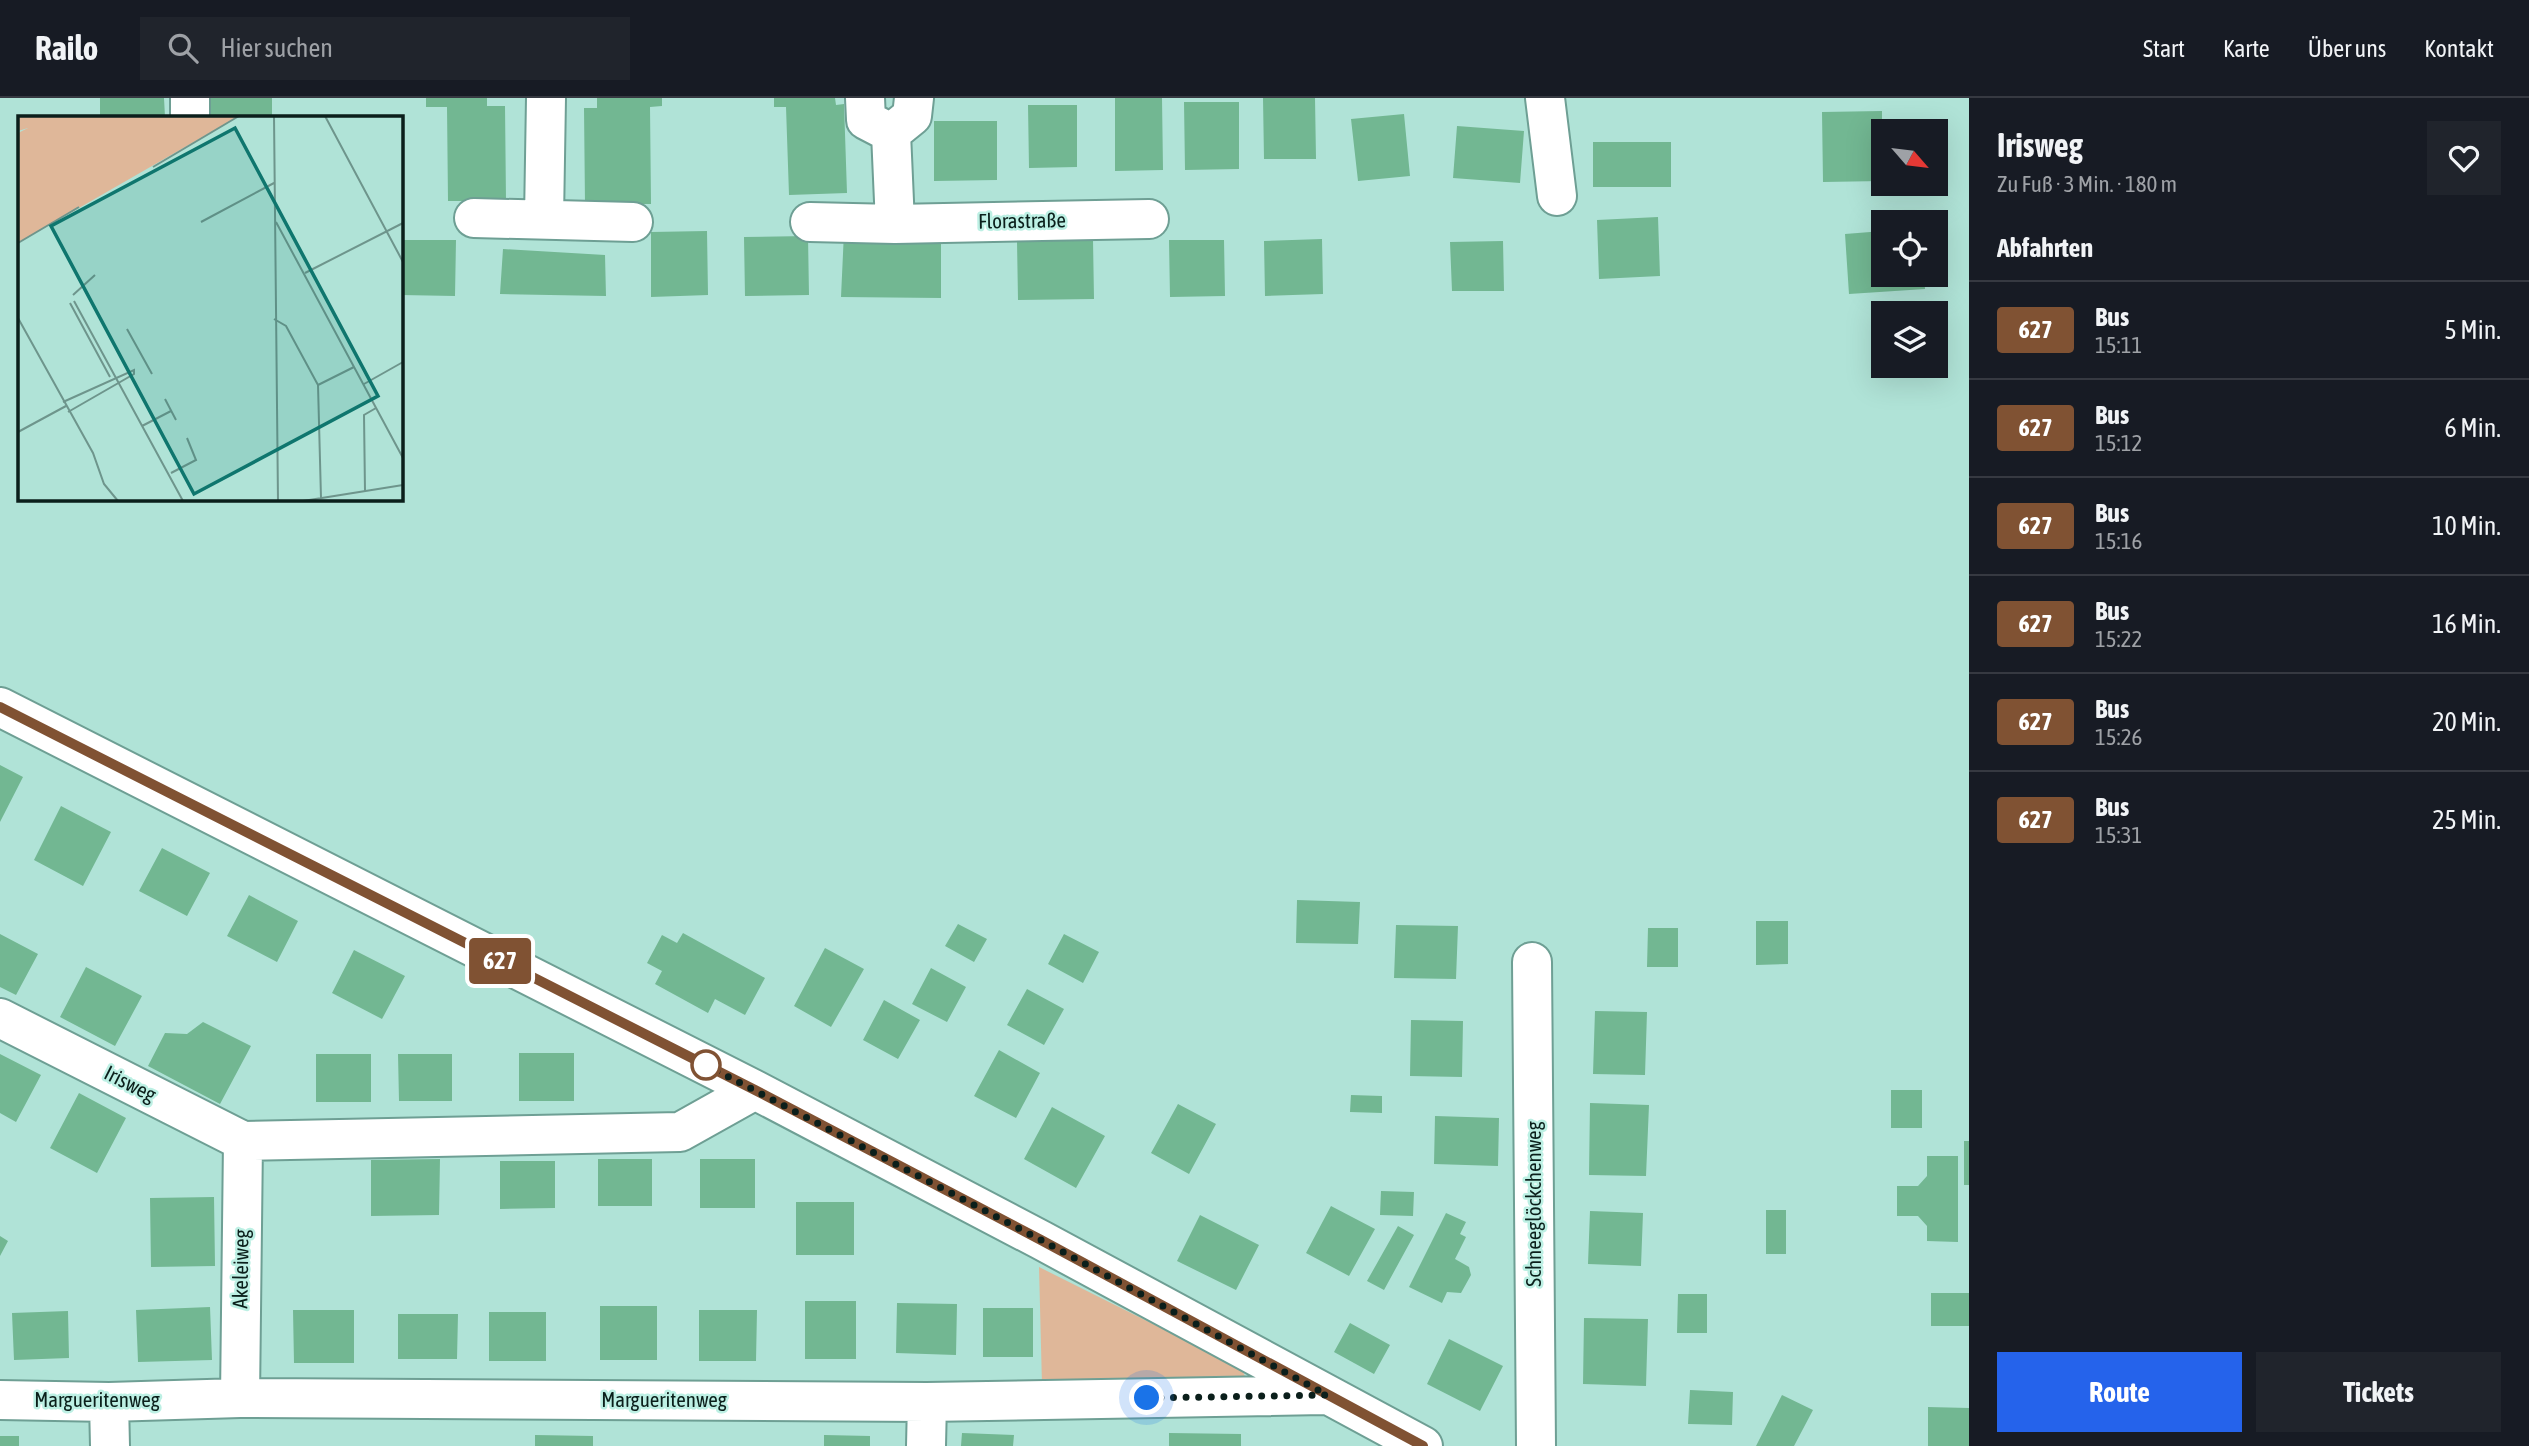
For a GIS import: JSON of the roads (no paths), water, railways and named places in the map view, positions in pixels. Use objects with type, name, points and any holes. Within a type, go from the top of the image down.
[{"type":"street","points":[[190,98],[190,116]]},
{"type":"street","points":[[544,219],[546,98]]},
{"type":"street","points":[[865,98],[866,120],[891,133]]},
{"type":"street","points":[[891,133],[912,116],[914,98]]},
{"type":"street","points":[[1545,98],[1557,196]]},
{"type":"street","points":[[891,133],[895,224]]},
{"type":"street","points":[[474,218],[633,222]]},
{"type":"street","name":"Florastraße","points":[[810,222],[895,224],[1149,219]]},
{"type":"street","points":[[0,706],[755,1090],[1041,1240],[1423,1446]]},
{"type":"street","name":"Schneeglöckchenweg","points":[[1532,962],[1536,1446]]},
{"type":"street","name":"Irisweg","points":[[0,1017],[243,1141],[680,1132],[755,1090]]},
{"type":"street","name":"Akeleiweg","points":[[240,1398],[243,1141]]},
{"type":"street","name":"Margueritenweg","points":[[0,1400],[109,1402],[240,1398],[927,1402],[1327,1395]]},
{"type":"street","points":[[109,1402],[110,1446]]},
{"type":"street","points":[[926,1446],[927,1402]]}]
